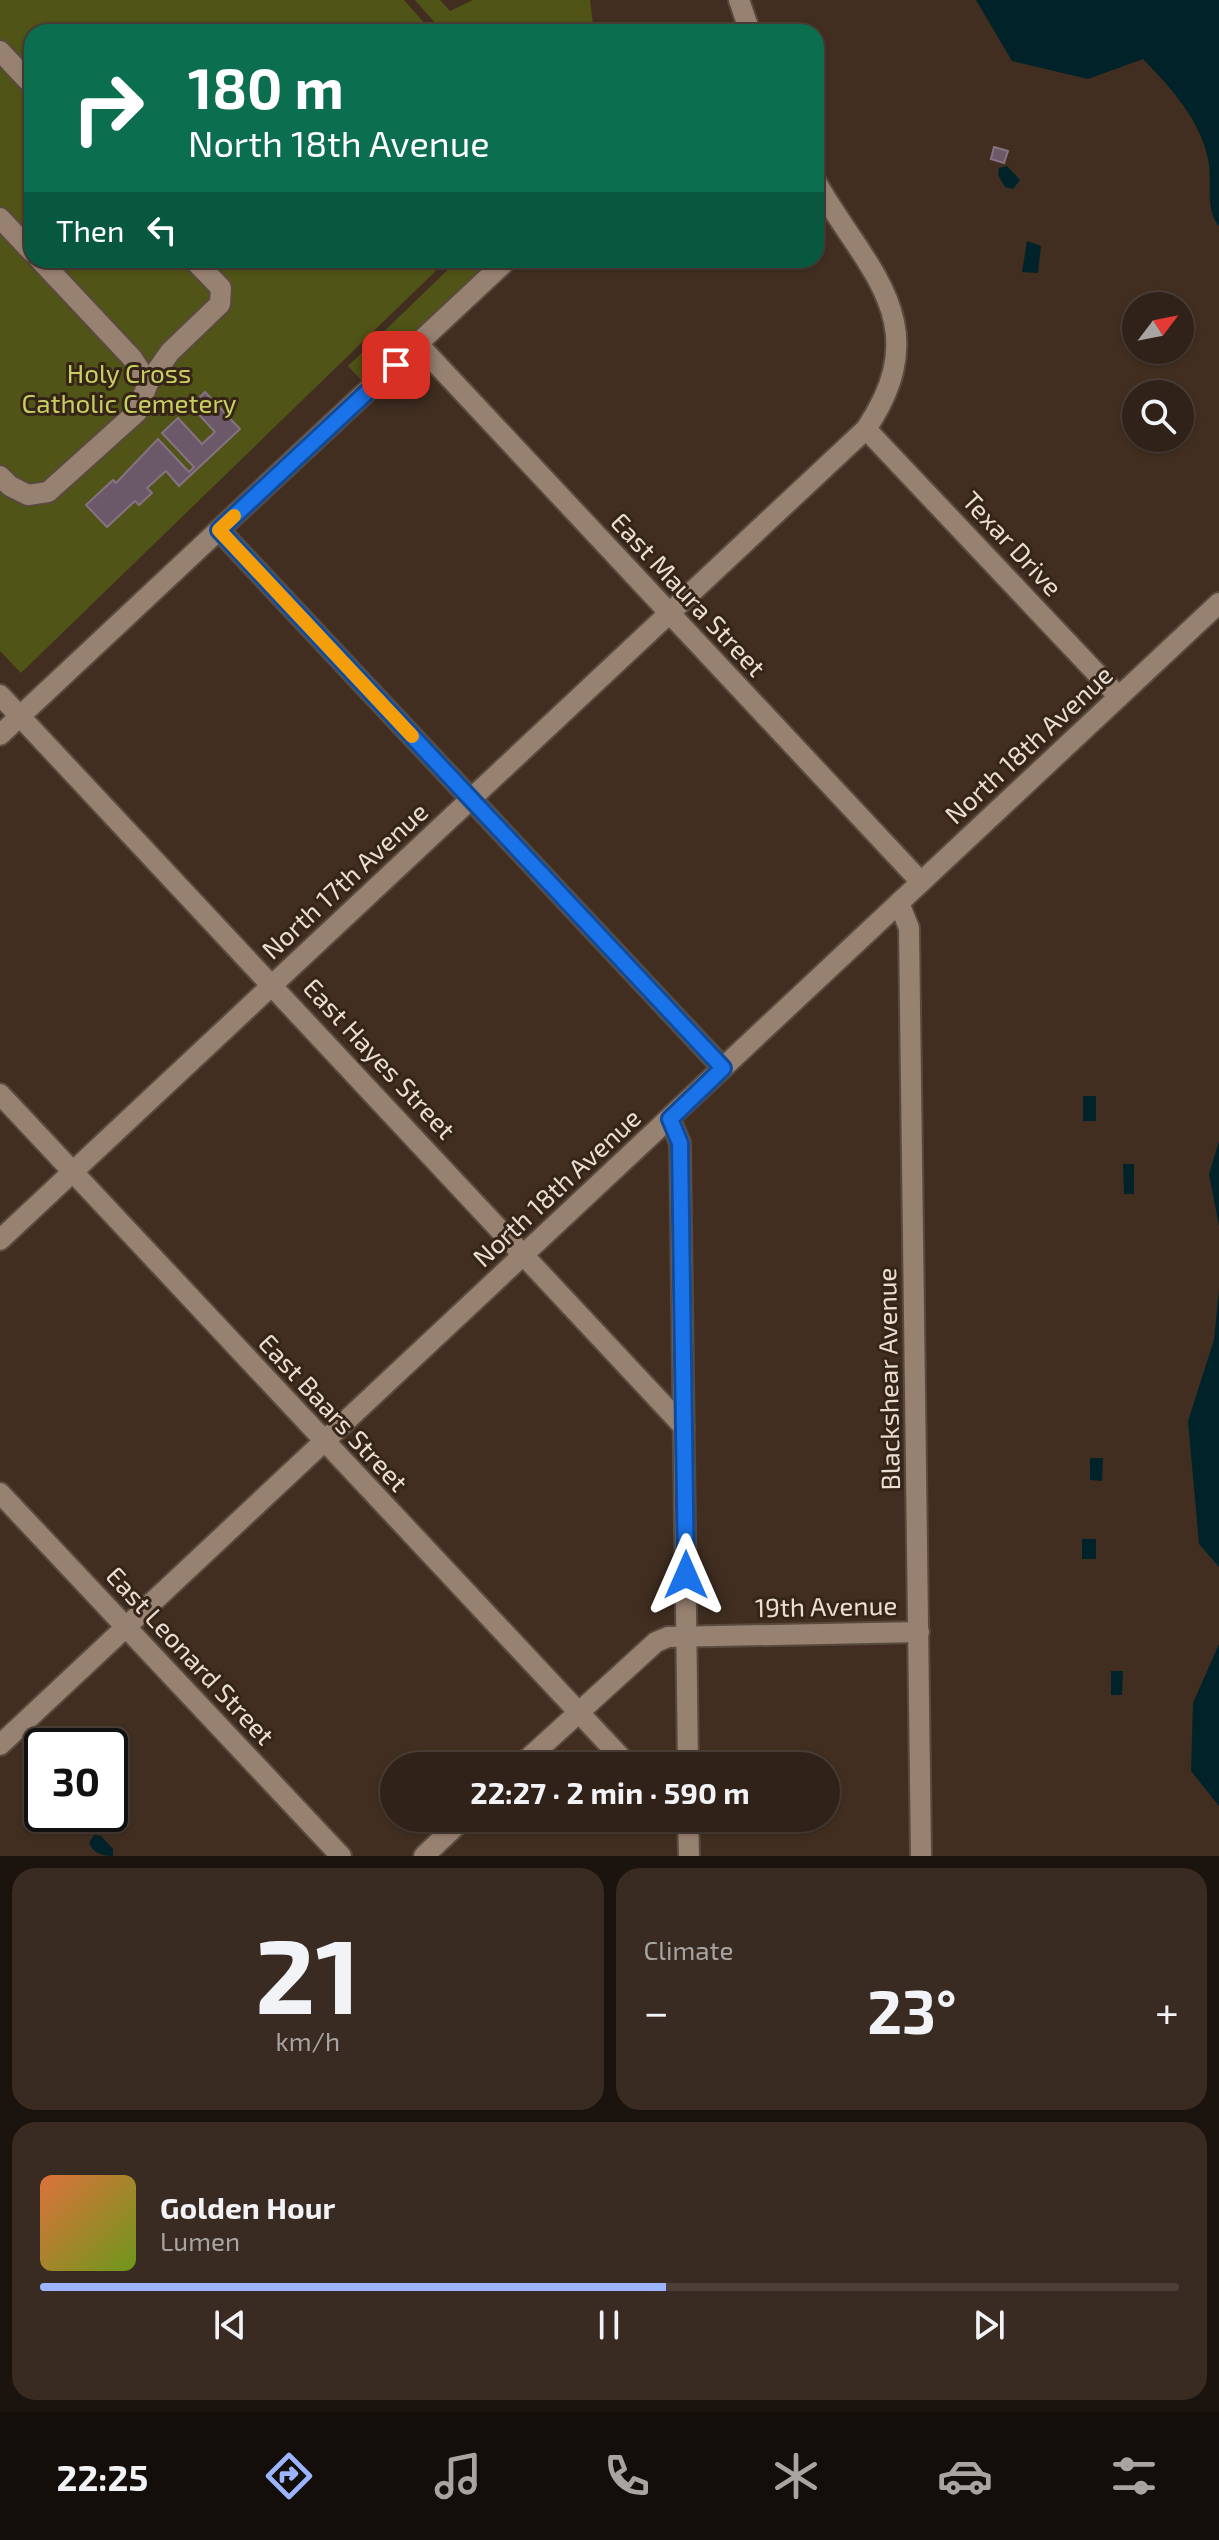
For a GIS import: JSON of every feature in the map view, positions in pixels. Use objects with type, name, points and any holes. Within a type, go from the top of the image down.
[{"type":"street","points":[[739,0],[747,24]]},
{"type":"street","points":[[0,51],[24,76]]},
{"type":"street","name":"North 17th Avenue","points":[[0,1240],[866,429],[883,400],[891,376],[895,334],[891,310],[874,267],[824,194]]},
{"type":"street","points":[[0,218],[24,244]]},
{"type":"street","points":[[48,268],[132,358],[148,383]]},
{"type":"street","points":[[0,476],[10,486],[28,495],[48,492],[137,412],[148,383],[170,352],[220,304],[221,288],[202,268]]},
{"type":"street","points":[[0,735],[499,268]]},
{"type":"street","name":"East Maura Street","points":[[418,344],[921,882]]},
{"type":"street","name":"Texar Drive","points":[[866,429],[1119,697]]},
{"type":"street","points":[[219,530],[723,1068]]},
{"type":"street","name":"North 18th Avenue","points":[[0,1745],[1219,603]]},
{"type":"street","name":"East Hayes Street","points":[[0,695],[684,1427]]},
{"type":"street","name":"Blackshear Avenue","points":[[899,903],[909,928],[921,1856]]},
{"type":"street","name":"East Baars Street","points":[[0,1094],[616,1752]]},
{"type":"street","points":[[670,1119],[680,1143],[688,1752]]},
{"type":"street","name":"East Leonard Street","points":[[0,1493],[341,1856]]},
{"type":"street","name":"19th Avenue","points":[[686,1634],[919,1632]]},
{"type":"street","points":[[535,1752],[656,1642],[686,1634]]},
{"type":"street","points":[[424,1856],[449,1832]]},
{"type":"street","points":[[685,1832],[689,1856]]},
{"type":"green space","name":"Holy Cross Catholic Cemetery","points":[[0,0],[404,0],[425,24],[24,24],[24,268],[439,268],[21,673],[0,651]]},
{"type":"green space","points":[[415,0],[440,0],[450,11],[473,0],[590,0],[593,24],[436,24]]},
{"type":"green space","points":[[450,268],[482,268],[364,383],[348,366]]},
{"type":"water","points":[[976,0],[1219,0],[1219,226],[1210,203],[1208,159],[1198,130],[1173,92],[1143,59],[1088,79],[1012,61]]},
{"type":"water","points":[[1007,166],[1020,180],[1013,189],[1005,187],[998,175],[999,168]]},
{"type":"water","points":[[1027,241],[1041,246],[1038,273],[1022,272]]},
{"type":"water","points":[[1083,1096],[1096,1096],[1096,1121],[1083,1121]]},
{"type":"water","points":[[1219,1141],[1219,1226],[1209,1174]]},
{"type":"water","points":[[1123,1164],[1134,1164],[1134,1194],[1124,1194]]},
{"type":"water","points":[[1219,1290],[1219,1567],[1199,1544],[1188,1421],[1214,1340]]},
{"type":"water","points":[[1090,1458],[1103,1458],[1102,1481],[1090,1480]]},
{"type":"water","points":[[1082,1539],[1096,1539],[1096,1559],[1082,1559]]},
{"type":"water","points":[[1219,1644],[1219,1806],[1191,1771],[1193,1703]]},
{"type":"water","points":[[1111,1671],[1123,1671],[1122,1695],[1111,1695]]},
{"type":"water","points":[[94,1835],[101,1836],[113,1849],[113,1856],[102,1855],[93,1849],[89,1843]]},
{"type":"building","points":[[994,147],[1008,151],[1004,163],[991,159]]},
{"type":"building","points":[[205,392],[240,429],[179,486],[166,471],[147,488],[152,493],[139,505],[135,501],[107,527],[86,505],[113,480],[116,483],[158,439],[189,472],[194,467],[162,433],[178,418],[202,444],[215,432],[191,406]]},
{"type":"slow traffic","points":[[234,516],[219,530],[412,736]]},
{"type":"route","points":[[396,365],[219,530],[723,1068],[670,1119],[680,1143],[686,1575]]}]
